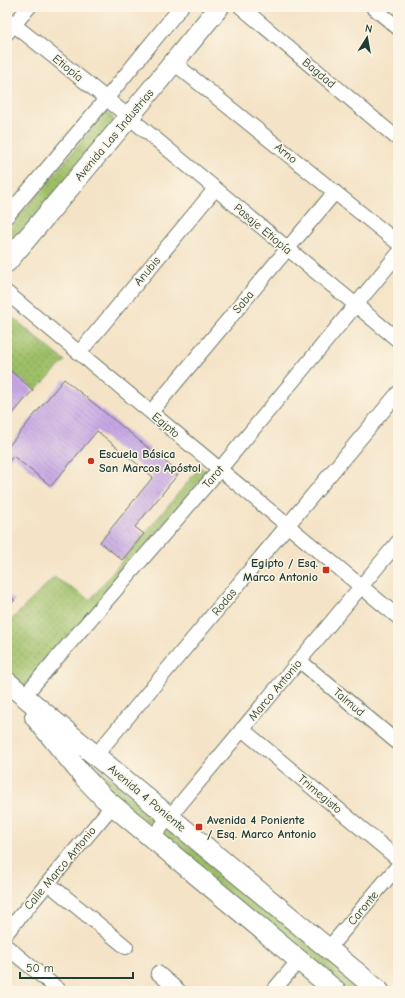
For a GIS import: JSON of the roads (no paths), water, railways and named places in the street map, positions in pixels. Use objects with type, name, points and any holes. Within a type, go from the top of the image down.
[{"type":"street","points":[[9,26],[29,7]]},
{"type":"street","points":[[7,216],[106,99],[181,7]]},
{"type":"street","name":"Avenida Las Industrias","points":[[7,262],[219,7]]},
{"type":"street","name":"Bagdad","points":[[240,7],[398,139]]},
{"type":"street","points":[[373,7],[398,28]]},
{"type":"street","name":"Etiopía","points":[[9,26],[129,117]]},
{"type":"street","name":"Arno","points":[[174,62],[398,243]]},
{"type":"street","name":"Pasaje Etiopía","points":[[129,117],[398,340]]},
{"type":"street","name":"Anubis","points":[[79,353],[215,189]]},
{"type":"street","name":"Saba","points":[[151,412],[335,192]]},
{"type":"street","name":"Tarot","points":[[15,691],[220,469],[398,254]]},
{"type":"street","name":"Egipto","points":[[7,293],[398,617]]},
{"type":"street","name":"Rodas","points":[[96,755],[398,393]]},
{"type":"street","name":"Marco Antonio","points":[[152,838],[398,542]]},
{"type":"street","name":"Talmud","points":[[300,661],[398,743]]},
{"type":"street","name":"Avenida 4 Poniente","points":[[7,682],[15,691],[96,755],[379,991]]},
{"type":"street","name":"Avenida 4 Poniente","points":[[15,691],[21,703],[41,724],[84,777],[113,805],[336,991]]},
{"type":"street","name":"Trimegisto","points":[[242,729],[398,859]]},
{"type":"street","name":"Calle Marco Antonio","points":[[7,932],[113,805]]},
{"type":"street","name":"Caronte","points":[[328,949],[398,866]]},
{"type":"street","points":[[48,883],[126,947]]},
{"type":"street","points":[[7,947],[60,991]]},
{"type":"street","points":[[273,991],[299,960]]},
{"type":"street","points":[[158,973],[179,991]]},
{"type":"place","name":"Escuela Básica San Marcos Apóstol","points":[[91,461]]},
{"type":"place","name":"Egipto / Esq. Marco Antonio","points":[[326,570]]},
{"type":"place","name":"Avenida 4 Poniente / Esq. Marco Antonio","points":[[199,827]]}]
